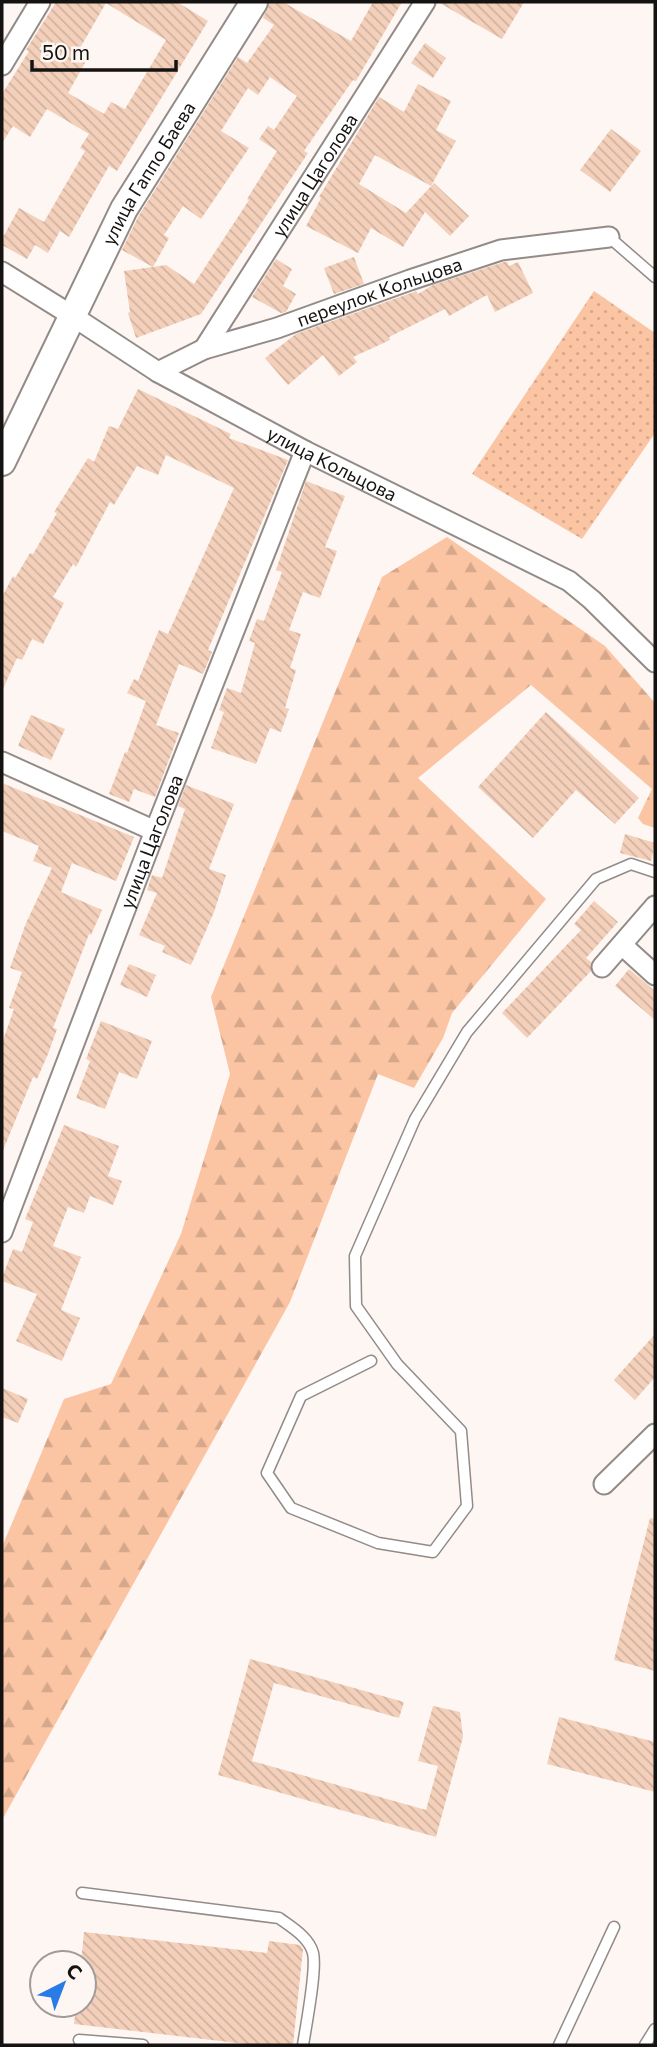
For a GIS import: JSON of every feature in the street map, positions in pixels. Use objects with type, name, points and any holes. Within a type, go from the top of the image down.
[{"type":"main road","name":"улица Гаппо Баева","points":[[2,462],[124,209],[254,2]]},
{"type":"street","points":[[2,65],[40,2]]},
{"type":"street","name":"улица Цаголова","points":[[204,349],[425,2]]},
{"type":"street","name":"переулок Кольцова","points":[[158,372],[204,349],[276,328],[501,250],[609,237]]},
{"type":"street","name":"улица Кольцова","points":[[2,272],[158,372],[305,451],[569,581],[655,662]]},
{"type":"street","name":"улица Цаголова","points":[[2,1232],[155,831],[305,451]]},
{"type":"street","points":[[2,762],[155,831]]},
{"type":"street","points":[[602,967],[655,906]]},
{"type":"street","points":[[622,945],[655,975]]},
{"type":"street","points":[[604,1484],[655,1434]]},
{"type":"lane","points":[[609,237],[655,277]]},
{"type":"lane","points":[[370,1361],[301,1396],[267,1473],[291,1508],[378,1543],[433,1552],[467,1506],[461,1431],[397,1364],[356,1306],[355,1255],[415,1119],[467,1032],[596,879],[631,864],[655,872]]},
{"type":"lane","points":[[82,1893],[279,1918],[300,1933],[313,1953],[312,1982],[303,2045]]},
{"type":"lane","points":[[559,2045],[614,1927]]},
{"type":"lane","points":[[645,2045],[655,2029]]},
{"type":"lane","points":[[79,2040],[143,2045]]},
{"type":"green space","points":[[594,291],[655,333],[655,433],[582,539],[472,474]]},
{"type":"green space","points":[[447,537],[605,646],[655,703],[655,828],[643,824],[638,818],[652,789],[531,685],[418,778],[546,899],[452,1013],[443,1038],[414,1088],[378,1074],[290,1302],[2,1820],[2,1547],[64,1399],[111,1384],[181,1234],[230,1074],[211,997],[382,577]]},
{"type":"building","points":[[56,2],[177,2],[208,21],[117,171],[109,166],[69,237],[60,231],[48,253],[35,245],[27,259],[2,245],[2,239],[19,208],[44,222],[85,151],[80,148],[89,134],[47,109],[30,137],[13,126],[2,143],[2,94],[29,51],[26,50]],"holes":[[[106,3],[166,40],[125,109],[111,102],[104,114],[68,93],[90,54],[80,48]]]},
{"type":"building","points":[[270,2],[283,2],[351,41],[373,2],[402,2],[356,81],[353,80],[304,151],[308,153],[201,314],[136,338],[128,313],[124,271],[153,267],[122,250],[138,217],[238,57],[247,63],[274,25],[263,18]],"holes":[[[270,77],[297,96],[274,130],[268,126],[259,139],[277,151],[247,199],[249,200],[194,284],[166,265],[153,267],[169,238],[164,235],[183,206],[201,219],[249,148],[221,131],[248,88],[258,95]]]},
{"type":"building","points":[[438,2],[524,2],[502,39]]},
{"type":"building","points":[[425,43],[446,58],[433,78],[411,63]]},
{"type":"building","points":[[418,84],[451,101],[436,130],[456,141],[431,186],[375,155],[359,184],[406,213],[434,183],[469,216],[450,236],[425,212],[403,247],[371,228],[358,253],[306,226],[321,198],[319,197],[379,97],[404,112]]},
{"type":"building","points":[[611,129],[641,151],[610,192],[580,170]]},
{"type":"building","points":[[354,257],[364,284],[334,294],[324,268]]},
{"type":"building","points":[[276,259],[292,269],[283,286],[296,294],[286,312],[281,313],[252,297]]},
{"type":"building","points":[[504,262],[509,266],[518,262],[533,293],[495,312],[487,295],[449,316],[445,309],[353,357],[357,362],[339,376],[323,355],[288,385],[265,358],[296,334],[416,291],[418,294],[433,285]]},
{"type":"building","points":[[138,389],[231,434],[229,438],[288,460],[208,650],[212,652],[203,674],[179,664],[156,725],[179,733],[155,797],[134,789],[129,802],[109,794],[146,701],[127,693],[134,679],[138,681],[159,630],[168,634],[234,488],[166,455],[158,475],[137,466],[114,505],[110,502],[76,567],[73,564],[53,597],[64,603],[43,644],[32,639],[22,660],[17,658],[2,691],[2,597],[13,576],[15,578],[30,553],[33,554],[57,513],[54,512],[88,458],[94,462],[109,426],[118,429]]},
{"type":"building","points":[[306,481],[345,496],[325,547],[337,551],[320,598],[303,592],[289,630],[301,634],[290,668],[296,670],[285,708],[289,709],[281,732],[270,728],[256,764],[211,748],[224,712],[219,710],[227,688],[241,693],[255,643],[249,641],[257,619],[264,621],[282,572],[276,570]]},
{"type":"building","points":[[546,712],[639,798],[615,824],[576,790],[533,838],[478,787]]},
{"type":"building","points":[[31,715],[65,729],[51,760],[18,746]]},
{"type":"building","points":[[2,783],[134,837],[116,881],[72,863],[61,892],[102,910],[91,935],[89,934],[53,1028],[57,1029],[48,1054],[37,1079],[33,1077],[2,1153],[2,1043],[14,1009],[9,1008],[22,972],[10,968],[26,923],[52,868],[33,861],[39,846],[2,831]]},
{"type":"building","points":[[186,785],[234,804],[209,869],[226,875],[214,912],[191,965],[162,952],[165,946],[139,935],[157,893],[147,890],[152,875],[162,878],[185,809],[178,806]]},
{"type":"building","points":[[625,834],[655,843],[651,861],[620,853]]},
{"type":"building","points":[[594,901],[618,922],[586,958],[591,962],[591,971],[527,1038],[502,1013],[581,930],[574,924]]},
{"type":"building","points":[[129,964],[156,975],[147,997],[120,985]]},
{"type":"building","points":[[629,969],[655,991],[655,1020],[615,986]]},
{"type":"building","points":[[101,1021],[152,1041],[137,1079],[119,1072],[105,1109],[76,1098],[90,1061],[86,1059]]},
{"type":"building","points":[[64,1125],[119,1146],[108,1176],[122,1181],[113,1205],[90,1196],[84,1213],[68,1207],[53,1246],[81,1257],[61,1310],[80,1318],[62,1361],[16,1341],[37,1294],[2,1281],[2,1278],[13,1249],[22,1252],[33,1222],[25,1219]]},
{"type":"building","points":[[655,1334],[655,1377],[635,1400],[614,1380]]},
{"type":"building","points":[[2,1388],[28,1399],[18,1423],[2,1417]]},
{"type":"building","points":[[650,1518],[655,1519],[655,1671],[614,1660]]},
{"type":"building","points":[[250,1659],[404,1702],[399,1718],[274,1683],[252,1761],[426,1810],[438,1766],[418,1761],[433,1706],[460,1712],[463,1737],[436,1837],[218,1775]]},
{"type":"building","points":[[559,1717],[655,1742],[655,1792],[547,1764]]},
{"type":"building","points":[[84,1932],[267,1953],[269,1941],[300,1945],[303,1949],[293,2045],[255,2045],[74,2024],[75,2019],[98,2019],[98,1949],[82,1949]]}]
